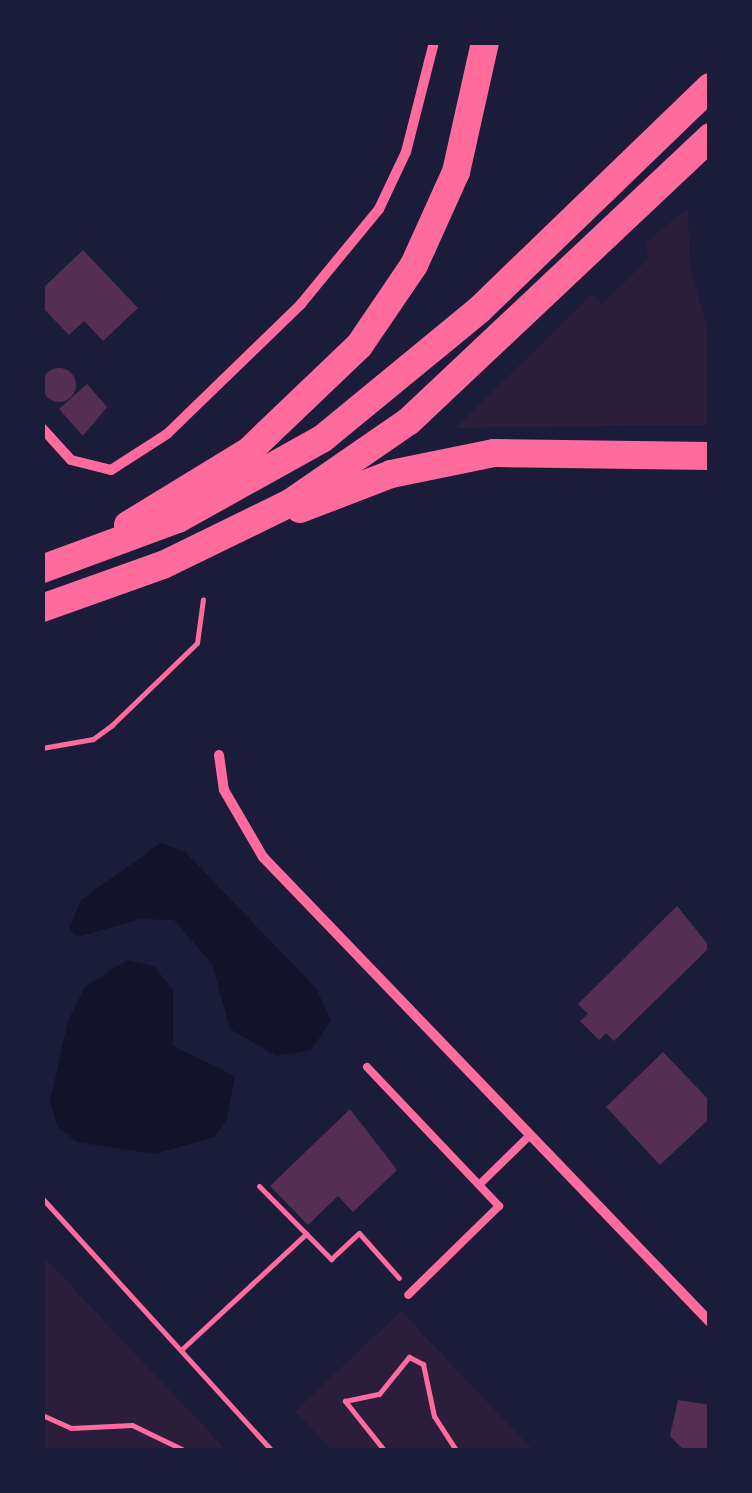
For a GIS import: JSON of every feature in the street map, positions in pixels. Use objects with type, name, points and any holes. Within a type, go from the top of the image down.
[{"type":"highway","points":[[76,558],[249,451],[359,346],[414,265],[456,172],[485,42]]},
{"type":"highway","points":[[42,569],[178,519],[322,439],[466,320],[710,86]]},
{"type":"highway","points":[[193,550],[290,503],[410,421],[710,136]]},
{"type":"highway","points":[[42,608],[391,474],[455,460],[577,450],[710,456]]},
{"type":"street","points":[[42,428],[71,460],[111,470],[167,434],[301,304],[379,209],[406,152],[434,42]]},
{"type":"street","points":[[219,755],[224,790],[263,856],[710,1322]]},
{"type":"lane","points":[[367,1068],[500,1206],[410,1293]]},
{"type":"lane","points":[[479,1185],[530,1135]]},
{"type":"path","points":[[42,748],[92,740],[112,725],[197,643],[203,599]]},
{"type":"path","points":[[259,1186],[331,1260],[359,1233],[410,1293]]},
{"type":"path","points":[[42,1198],[271,1450]]},
{"type":"path","points":[[180,1350],[306,1234]]},
{"type":"path","points":[[384,1450],[344,1400],[379,1394],[409,1357],[423,1364],[434,1416],[456,1450]]},
{"type":"path","points":[[42,1415],[70,1428],[132,1425],[184,1450]]},
{"type":"shaded area","points":[[688,208],[690,269],[709,334],[709,425],[455,428],[592,295],[602,304],[649,258],[645,243]]},
{"type":"shaded area","points":[[161,843],[185,852],[316,988],[331,1021],[311,1050],[276,1056],[230,1029],[212,964],[174,920],[139,919],[78,937],[69,929],[81,900]]},
{"type":"shaded area","points":[[127,960],[154,966],[173,990],[173,1046],[235,1076],[226,1122],[214,1137],[155,1154],[77,1142],[58,1127],[50,1102],[68,1021],[85,987]]},
{"type":"shaded area","points":[[43,1256],[226,1450],[43,1450]]},
{"type":"shaded area","points":[[401,1311],[533,1450],[332,1450],[295,1411]]},
{"type":"building","points":[[83,250],[138,308],[103,341],[84,321],[69,335],[42,307],[42,289]]},
{"type":"building","points":[[59,368],[71,373],[76,385],[71,397],[59,402],[47,397],[42,385],[47,373]]},
{"type":"building","points":[[87,384],[107,407],[83,436],[59,409]]},
{"type":"building","points":[[677,906],[710,947],[614,1041],[606,1033],[599,1040],[580,1021],[588,1014],[578,1004]]},
{"type":"building","points":[[663,1052],[710,1101],[710,1118],[660,1165],[606,1107]]},
{"type":"building","points":[[350,1109],[397,1170],[353,1212],[338,1196],[308,1225],[270,1186]]},
{"type":"building","points":[[678,1400],[710,1405],[710,1450],[684,1450],[670,1436]]}]
